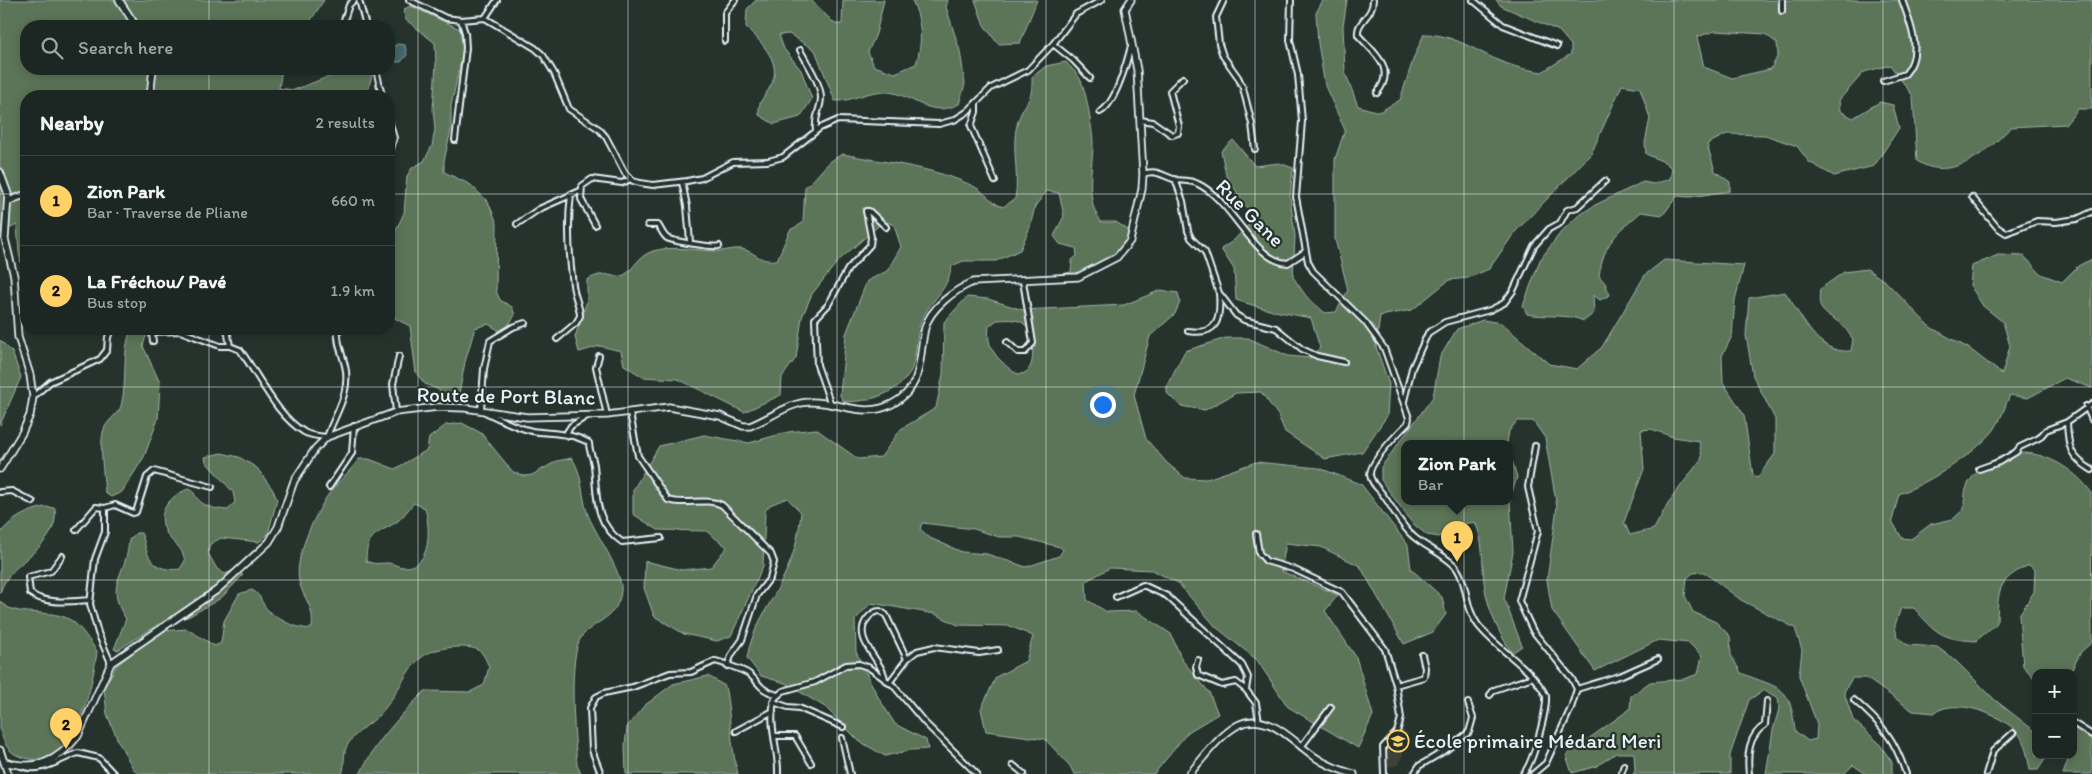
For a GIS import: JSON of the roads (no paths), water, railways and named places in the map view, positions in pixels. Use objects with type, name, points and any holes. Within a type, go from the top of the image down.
[{"type":"street","points":[[119,0],[132,20]]},
{"type":"street","points":[[344,20],[349,5],[354,0]]},
{"type":"street","points":[[359,0],[364,20]]},
{"type":"street","points":[[409,0],[436,15],[460,20],[485,18],[544,55],[570,109],[599,129],[606,137],[621,167],[631,179],[653,185],[702,178],[733,162],[768,161],[783,157],[816,131],[838,120],[939,124],[954,120],[976,103],[991,88],[1028,70],[1053,44],[1076,14],[1102,0]]},
{"type":"street","points":[[485,18],[497,0]]},
{"type":"street","points":[[725,41],[725,13],[736,0]]},
{"type":"street","name":"Route de Port Blanc","points":[[111,663],[218,590],[269,542],[278,527],[294,481],[314,449],[327,437],[396,412],[438,407],[481,410],[527,417],[588,416],[669,407],[686,409],[750,426],[794,405],[808,401],[855,410],[874,410],[892,404],[910,390],[917,376],[923,354],[925,328],[938,307],[962,287],[973,282],[1078,278],[1117,257],[1125,248],[1132,232],[1143,174],[1137,70],[1125,9],[1131,0]]},
{"type":"street","points":[[1224,0],[1216,17],[1219,44],[1223,56],[1238,77],[1243,88],[1254,130],[1255,149]]},
{"type":"street","points":[[1291,0],[1290,40],[1298,75],[1302,121],[1296,197],[1305,252],[1313,271],[1365,322],[1384,348],[1409,418],[1408,424],[1380,455],[1370,474],[1371,480],[1391,504],[1411,535],[1455,566],[1462,579],[1469,609],[1478,624],[1533,677],[1546,696],[1533,757],[1523,774]]},
{"type":"street","points":[[1373,0],[1371,12],[1360,24],[1358,35],[1380,59],[1385,74],[1384,85],[1377,93]]},
{"type":"street","points":[[1473,0],[1503,25],[1557,46]]},
{"type":"street","points":[[1782,0],[1782,10]]},
{"type":"street","points":[[1883,81],[1905,74],[1912,59],[1914,33],[1902,0]]},
{"type":"street","points":[[455,140],[466,48],[465,33],[460,20]]},
{"type":"street","points":[[1053,44],[1073,60],[1090,78]]},
{"type":"street","points":[[1100,112],[1107,106],[1124,73],[1131,44]]},
{"type":"street","points":[[800,50],[820,92],[820,104],[814,118],[816,131]]},
{"type":"street","points":[[151,90],[152,75]]},
{"type":"street","points":[[377,75],[381,90]]},
{"type":"street","points":[[1140,120],[1153,122],[1172,134],[1178,133],[1179,126],[1170,91],[1183,78]]},
{"type":"street","points":[[976,103],[976,112],[971,126],[995,181]]},
{"type":"street","name":"Rue Gane","points":[[1143,174],[1157,171],[1175,179],[1198,184],[1211,193],[1237,218],[1252,241],[1273,260],[1288,263],[1305,252]]},
{"type":"street","points":[[0,172],[9,201],[4,226],[4,239],[14,276],[18,337],[30,375],[33,397],[30,415],[25,427],[0,469]]},
{"type":"street","points":[[595,225],[581,199],[580,191],[585,182],[592,179],[622,183],[631,179]]},
{"type":"street","points":[[1175,179],[1183,201],[1191,238],[1205,252],[1220,293],[1239,318],[1276,328],[1302,349],[1317,356],[1344,362]]},
{"type":"street","points":[[1404,401],[1412,368],[1428,333],[1445,322],[1490,310],[1504,303],[1534,246],[1549,229],[1560,223],[1567,210],[1578,207],[1605,181]]},
{"type":"street","points":[[682,182],[687,206],[690,242]]},
{"type":"street","points":[[517,224],[533,212],[580,191]]},
{"type":"street","points":[[556,339],[576,323],[580,316],[574,296],[569,252],[568,225],[571,194]]},
{"type":"street","points":[[9,201],[20,196]]},
{"type":"street","points":[[1972,196],[1997,227],[2006,233],[2037,221],[2076,219],[2092,212]]},
{"type":"street","points":[[831,405],[817,365],[815,319],[833,298],[848,269],[870,245],[871,237],[865,212],[869,211],[886,227]]},
{"type":"street","points":[[648,225],[658,225],[665,237],[672,241],[690,242],[713,248],[719,246]]},
{"type":"street","points":[[1007,342],[1018,352],[1025,352],[1033,343],[1023,281]]},
{"type":"street","points":[[1188,331],[1207,332],[1214,325],[1221,313],[1220,293]]},
{"type":"street","points":[[525,324],[512,328],[490,342],[484,369],[481,410],[508,424],[531,431],[569,436],[589,443],[594,465],[597,508],[604,524],[622,542],[661,538]]},
{"type":"street","points":[[33,397],[50,382],[100,359],[107,352],[111,335]]},
{"type":"street","points":[[152,335],[153,341]]},
{"type":"street","points":[[191,335],[220,346],[230,346],[240,350],[273,400],[294,424],[306,433],[327,437],[332,422],[342,406],[346,389],[346,370],[338,347],[338,335]]},
{"type":"street","points":[[228,335],[230,346]]},
{"type":"street","points":[[396,412],[393,384],[399,356]]},
{"type":"street","points":[[600,356],[596,367],[607,415]]},
{"type":"street","points":[[1979,468],[1999,462],[2016,452],[2020,447],[2039,438],[2046,430],[2068,422],[2086,406],[2092,404]]},
{"type":"street","points":[[2086,406],[2092,420]]},
{"type":"street","points":[[630,412],[638,456],[668,500],[697,503],[716,502],[722,505],[771,554],[774,562],[770,578],[758,595],[742,640],[732,654],[727,666]]},
{"type":"street","points":[[569,436],[568,432],[571,426],[588,416]]},
{"type":"street","points":[[2068,422],[2072,455],[2080,464],[2092,470]]},
{"type":"street","points":[[329,487],[352,454],[354,426]]},
{"type":"street","points":[[1536,446],[1528,487],[1538,531],[1519,601],[1533,631],[1576,688]]},
{"type":"street","points":[[76,530],[93,508],[105,508],[115,505],[133,513],[136,512],[147,477],[154,471],[212,487]]},
{"type":"street","points":[[0,492],[12,491],[33,502]]},
{"type":"street","points":[[5,762],[34,767],[43,764],[71,744],[78,736],[111,663],[98,633],[90,600],[95,559],[105,532],[105,508]]},
{"type":"street","points":[[1256,534],[1259,552],[1266,561],[1294,569],[1342,592],[1385,649],[1396,685],[1400,724],[1397,732],[1384,747],[1384,774]]},
{"type":"street","points":[[62,556],[51,571],[28,577],[30,593],[37,598],[64,601],[90,600]]},
{"type":"street","points":[[1116,597],[1143,585],[1167,596],[1242,665],[1248,677],[1246,690]]},
{"type":"street","points":[[887,681],[864,636],[865,622],[874,612],[880,611],[886,615],[907,659]]},
{"type":"street","points":[[887,681],[917,651],[934,647],[978,653],[998,650]]},
{"type":"street","points":[[1396,685],[1424,677],[1425,668],[1422,655]]},
{"type":"street","points":[[1576,688],[1622,675],[1658,659]]},
{"type":"street","points":[[1198,660],[1196,667],[1198,675],[1222,686],[1236,682],[1246,690],[1256,703],[1259,722]]},
{"type":"street","points":[[601,774],[592,750],[590,708],[596,697],[633,687],[670,673],[691,672],[716,661],[750,674],[758,686],[777,695]]},
{"type":"street","points":[[778,774],[773,711],[773,702],[777,695],[815,682],[846,665],[859,664],[868,666],[887,681],[925,723],[977,774]]},
{"type":"street","points":[[1490,695],[1494,690],[1533,677]]},
{"type":"street","points":[[1533,774],[1546,763],[1571,708],[1576,688]]},
{"type":"street","points":[[1854,700],[1883,727],[1900,751],[1906,774]]},
{"type":"street","points":[[1749,774],[1749,746],[1759,729],[1766,725],[1767,701]]},
{"type":"street","points":[[773,702],[788,708],[799,708],[843,728]]},
{"type":"street","points":[[1414,774],[1418,766],[1446,750],[1468,732],[1473,718],[1468,703]]},
{"type":"street","points":[[1301,747],[1331,707]]},
{"type":"street","points":[[736,731],[773,711]]},
{"type":"street","points":[[1189,774],[1230,731],[1249,722],[1259,722],[1274,727],[1316,758],[1354,774]]},
{"type":"street","points":[[2077,726],[2092,735]]},
{"type":"street","points":[[1986,774],[1993,751],[2013,733]]},
{"type":"street","points":[[774,736],[795,736],[811,763]]},
{"type":"street","points":[[842,738],[850,774]]},
{"type":"street","points":[[0,750],[8,774]]},
{"type":"street","points":[[21,766],[26,771],[41,772],[50,770],[78,753],[100,758],[114,774]]},
{"type":"street","points":[[1013,765],[1024,774]]},
{"type":"street","points":[[1621,774],[1624,765]]},
{"type":"water","points":[[405,45],[407,55],[401,62],[395,62],[395,46]]},
{"type":"place","name":"Zion Park","points":[[1457,562]]},
{"type":"place","name":"École primaire Médard Meri","points":[[1398,741]]},
{"type":"place","name":"La Fréchou/ Pavé","points":[[66,749]]}]
